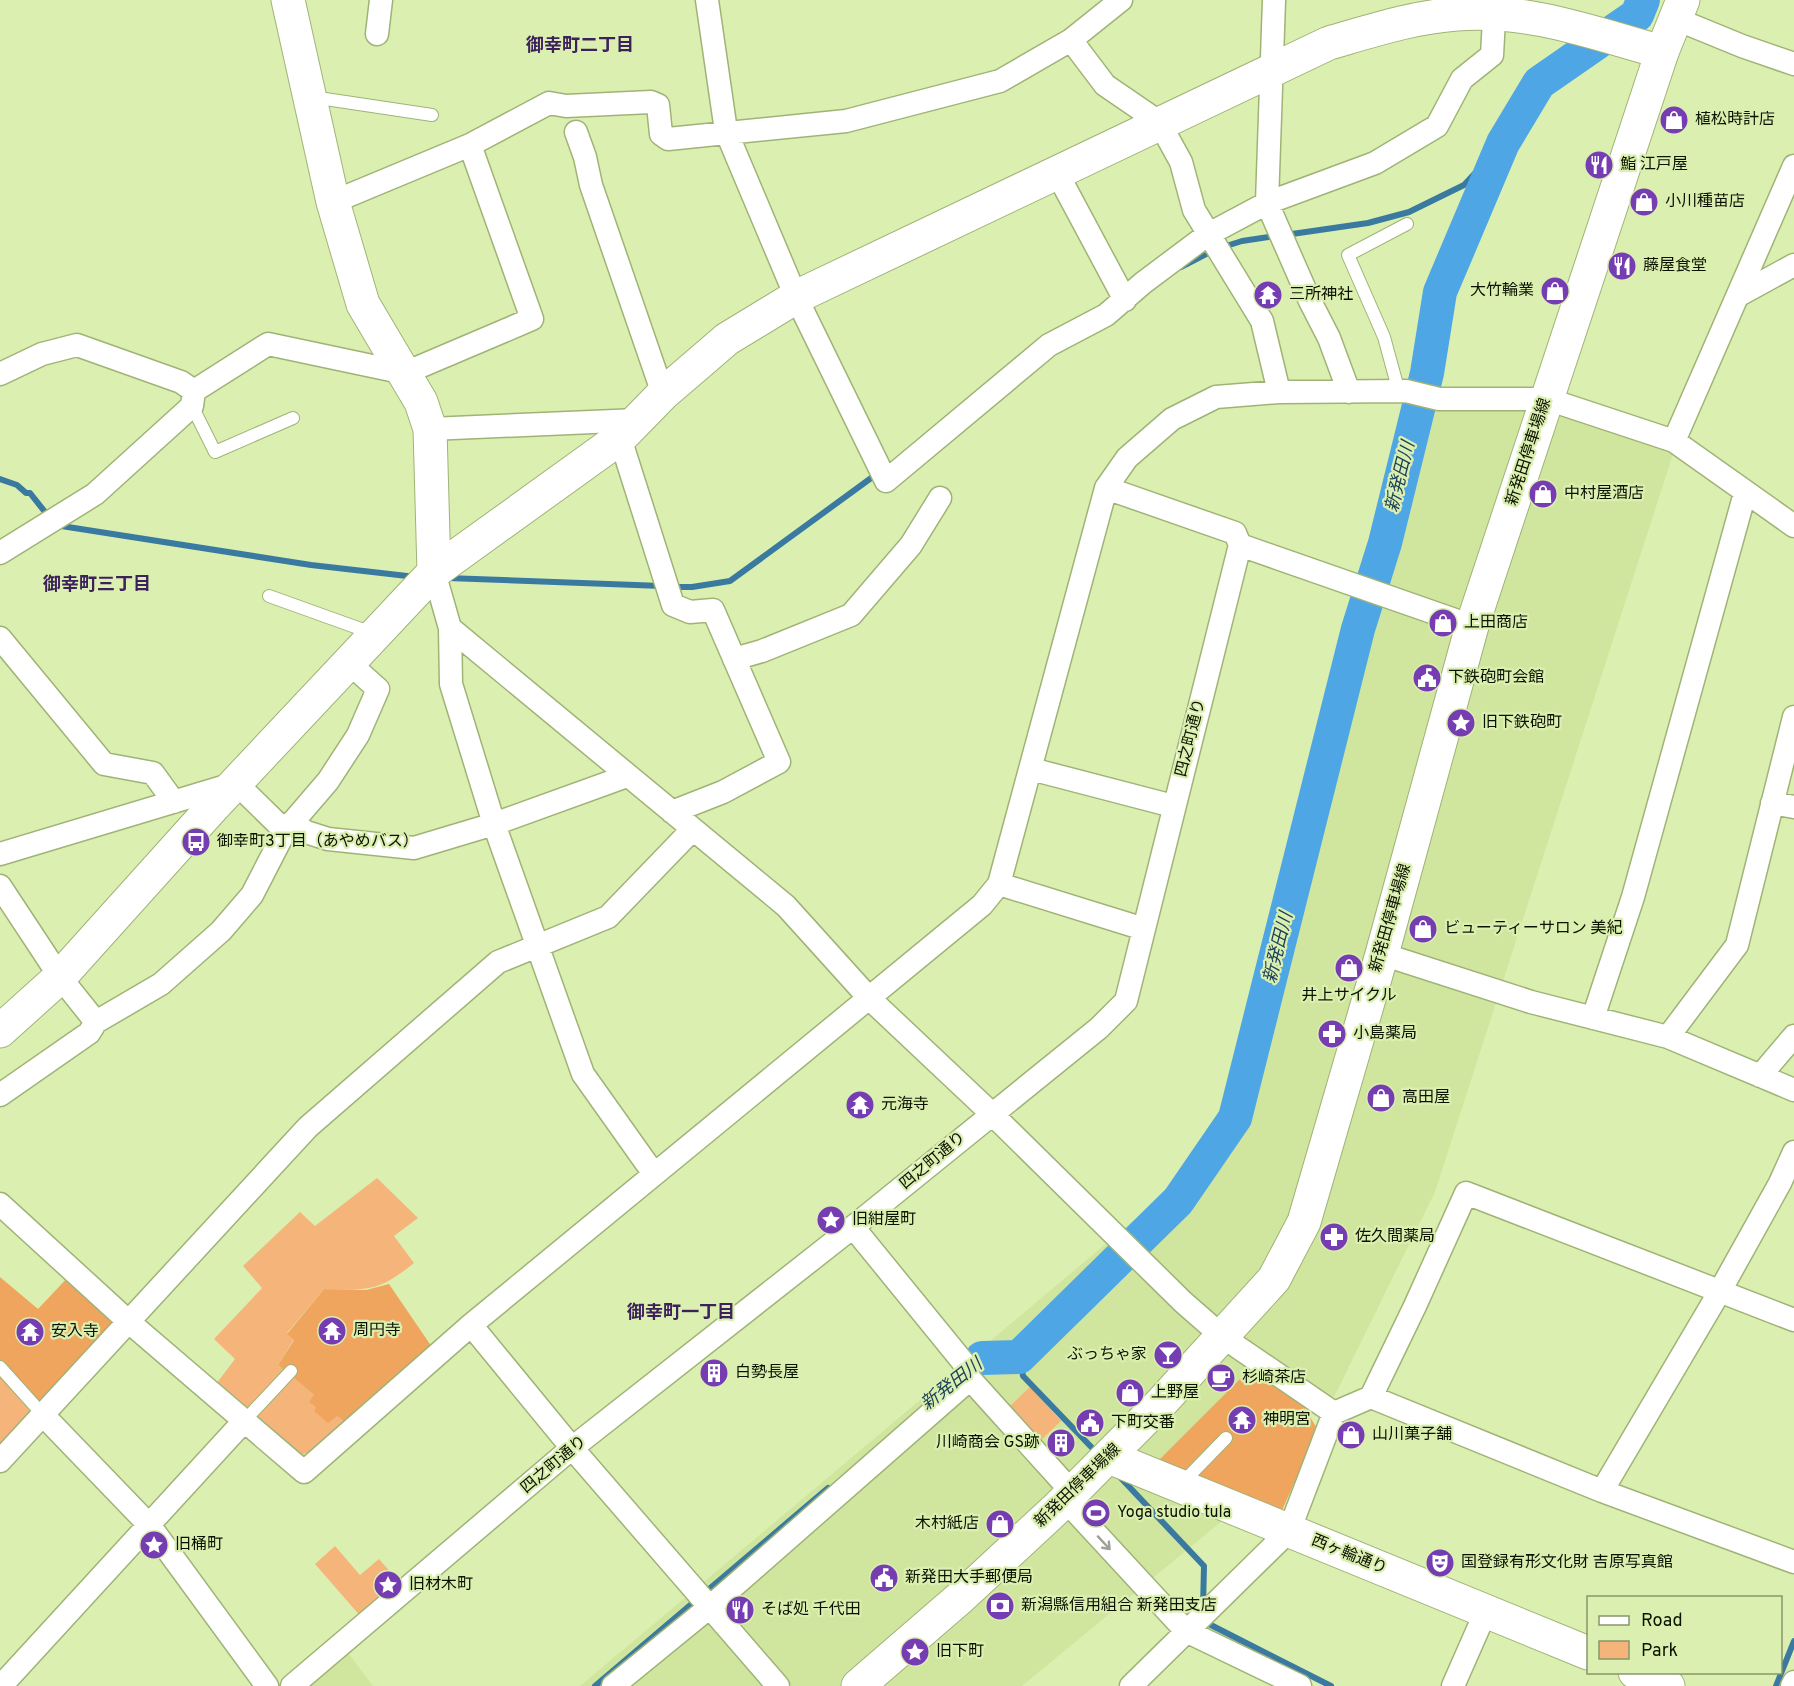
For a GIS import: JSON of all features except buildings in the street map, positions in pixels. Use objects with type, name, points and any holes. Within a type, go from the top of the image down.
[{"type":"street","points":[[288,0],[333,202],[363,304],[421,402],[429,429],[434,572],[450,628],[451,684],[494,824],[583,1074],[654,1174]]},
{"type":"street","points":[[377,34],[381,0]]},
{"type":"street","points":[[707,0],[726,131],[796,297],[886,481],[1049,345],[1107,315],[1143,283],[1207,235],[1267,203],[1375,163],[1437,126],[1462,79],[1492,55],[1495,7]]},
{"type":"street","points":[[333,202],[470,145],[549,104],[566,106],[651,102],[658,105],[661,134],[668,138],[846,121],[1000,81],[1071,40],[1121,0]]},
{"type":"street","points":[[1274,0],[1267,203],[1329,338],[1349,392]]},
{"type":"street","points":[[0,1031],[60,977],[236,783],[434,572],[629,429],[663,394],[727,339],[796,297],[1056,171],[1329,43],[1399,23],[1495,7],[1648,48]]},
{"type":"street","points":[[1679,9],[1742,46],[1794,64]]},
{"type":"street","name":"新発田停車場線","points":[[858,1686],[961,1597],[1109,1457],[1223,1337],[1274,1279],[1304,1222],[1382,954],[1472,626],[1547,399],[1648,48],[1679,9]]},
{"type":"street","points":[[1071,40],[1105,85],[1159,122],[1181,162],[1194,210],[1207,235],[1262,321],[1279,392]]},
{"type":"street","points":[[576,132],[591,185],[663,394]]},
{"type":"street","points":[[0,553],[95,494],[193,399],[268,344],[405,373],[532,319],[470,145]]},
{"type":"street","points":[[1674,441],[1794,166]]},
{"type":"street","points":[[1056,171],[1125,300]]},
{"type":"street","points":[[1739,295],[1794,265]]},
{"type":"street","points":[[0,374],[42,354],[77,345],[181,382],[193,399]]},
{"type":"street","points":[[0,1204],[129,1322],[304,1473],[471,1325],[982,905],[999,884],[1106,488],[1128,458],[1173,418],[1216,397],[1279,392],[1403,392],[1439,399],[1547,399],[1674,441],[1794,526]]},
{"type":"street","points":[[429,429],[629,429]]},
{"type":"street","points":[[629,429],[673,605],[690,612],[713,610],[779,762],[723,792],[672,812]]},
{"type":"street","points":[[1106,488],[1235,533],[1240,545],[1472,626]]},
{"type":"street","points":[[1593,1018],[1633,897],[1745,493]]},
{"type":"street","points":[[734,659],[762,651],[851,615],[911,545],[940,498]]},
{"type":"street","name":"四之町通り","points":[[292,1686],[572,1448],[853,1227],[991,1113],[1099,1028],[1126,1001],[1240,545]]},
{"type":"street","points":[[450,628],[786,906],[870,999],[1143,1260],[1183,1302],[1223,1337],[1334,1413]]},
{"type":"street","points":[[0,638],[104,764],[153,773],[174,802]]},
{"type":"street","points":[[0,1095],[89,1033],[96,1022],[161,984],[221,931],[252,895],[289,827],[328,781],[358,735],[378,689],[349,663]]},
{"type":"street","points":[[1668,1036],[1737,945],[1783,805],[1794,717]]},
{"type":"street","points":[[1031,769],[1173,806]]},
{"type":"street","points":[[236,783],[289,827],[328,839],[414,848],[494,824],[627,776]]},
{"type":"street","points":[[0,854],[236,783]]},
{"type":"street","points":[[0,1461],[44,1416],[308,1127],[498,962],[608,917],[692,830]]},
{"type":"street","points":[[999,884],[1144,929]]},
{"type":"street","points":[[0,886],[60,977],[96,1022]]},
{"type":"street","points":[[1382,954],[1530,1002],[1668,1036],[1794,1090]]},
{"type":"street","points":[[1760,1076],[1794,1036]]},
{"type":"street","points":[[1602,1491],[1720,1291],[1780,1183],[1794,1152]]},
{"type":"street","points":[[1131,1686],[1289,1531],[1334,1413],[1371,1397],[1416,1306],[1466,1192],[1794,1320]]},
{"type":"street","points":[[853,1227],[1068,1496],[1186,1631],[1300,1686]]},
{"type":"street","points":[[471,1325],[572,1448],[706,1599],[778,1686]]},
{"type":"street","points":[[614,1686],[706,1599],[967,1370]]},
{"type":"street","points":[[1371,1397],[1602,1491],[1794,1562]]},
{"type":"street","points":[[44,1416],[150,1526],[267,1686]]},
{"type":"street","points":[[1,1686],[245,1420]]},
{"type":"street","name":"西ヶ輪通り","points":[[1109,1457],[1587,1653]]},
{"type":"street","points":[[1453,1686],[1486,1611]]},
{"type":"street","points":[[1640,1674],[1668,1686]]},
{"type":"lane","points":[[309,97],[432,116]]},
{"type":"lane","points":[[1403,392],[1384,337],[1348,255],[1407,224]]},
{"type":"lane","points":[[193,399],[215,452],[293,418]]},
{"type":"lane","points":[[269,596],[376,634]]},
{"type":"lane","points":[[0,1366],[44,1416]]},
{"type":"lane","points":[[245,1420],[291,1371]]},
{"type":"lane","points":[[1188,1477],[1226,1438]]},
{"type":"shaded area","points":[[1430,401],[1524,404],[1674,451],[1435,1192],[1334,1397],[1257,1362],[1245,1502],[1022,1686],[580,1686],[1222,1146]]},
{"type":"shaded area","points":[[71,1274],[113,1314],[113,1328],[32,1412],[0,1379],[0,1277],[38,1309]]},
{"type":"shaded area","points":[[389,1284],[434,1350],[347,1424],[337,1416],[328,1423],[314,1411],[316,1407],[309,1402],[314,1395],[278,1365],[294,1340],[287,1334],[324,1289],[366,1290]]},
{"type":"shaded area","points":[[1257,1362],[1296,1394],[1318,1430],[1279,1517],[1158,1461]]},
{"type":"shaded area","points":[[346,1650],[373,1686],[300,1686]]},
{"type":"green space","points":[[377,1178],[418,1218],[394,1236],[414,1263],[391,1279],[372,1287],[324,1289],[287,1333],[294,1339],[278,1365],[314,1395],[317,1407],[314,1411],[337,1416],[347,1424],[326,1444],[302,1455],[216,1384],[235,1359],[214,1339],[262,1288],[243,1266],[300,1212],[315,1226]]},
{"type":"green space","points":[[0,1379],[32,1412],[0,1445]]},
{"type":"green space","points":[[1030,1387],[1061,1421],[1039,1442],[1008,1408]]},
{"type":"green space","points":[[335,1546],[360,1575],[379,1559],[400,1583],[362,1618],[315,1564]]},
{"type":"waterway","name":"新発田川","points":[[982,1358],[1019,1357],[1178,1201],[1235,1118],[1358,629],[1385,543],[1427,373],[1440,292],[1503,143],[1539,83],[1637,15],[1643,0]]},
{"type":"waterway","points":[[1285,235],[1368,223],[1409,212],[1464,185],[1503,143]]},
{"type":"waterway","points":[[1223,247],[1242,241],[1275,236]]},
{"type":"waterway","points":[[1181,267],[1214,250]]},
{"type":"waterway","points":[[672,587],[692,587],[730,581],[878,473]]},
{"type":"waterway","points":[[0,479],[30,493],[49,517]]},
{"type":"waterway","points":[[55,525],[311,565],[416,577]]},
{"type":"waterway","points":[[447,578],[662,586]]},
{"type":"waterway","points":[[1019,1357],[1023,1376],[1098,1454]]},
{"type":"waterway","name":"新発田川","points":[[971,1367],[982,1358]]},
{"type":"waterway","points":[[1118,1475],[1204,1566],[1203,1607]]},
{"type":"waterway","name":"新発田川","points":[[595,1686],[828,1488]]},
{"type":"waterway","points":[[1205,1622],[1331,1686]]},
{"type":"waterway","points":[[1782,1671],[1794,1641]]},
{"type":"waterway","points":[[1776,1686],[1781,1674]]},
{"type":"place","name":"植松時計店","points":[[1674,120]]},
{"type":"place","name":"鮨 江戸屋","points":[[1599,165]]},
{"type":"place","name":"小川種苗店","points":[[1644,202]]},
{"type":"place","name":"藤屋食堂","points":[[1622,266]]},
{"type":"place","name":"大竹輪業","points":[[1555,291]]},
{"type":"place","name":"三所神社","points":[[1268,295]]},
{"type":"place","name":"中村屋酒店","points":[[1543,494]]},
{"type":"place","name":"上田商店","points":[[1443,623]]},
{"type":"place","name":"下鉄砲町会館","points":[[1427,678]]},
{"type":"place","name":"旧下鉄砲町","points":[[1461,723]]},
{"type":"place","name":"御幸町3丁目（あやめバス）","points":[[196,842]]},
{"type":"place","name":"ビューティーサロン 美紀","points":[[1423,929]]},
{"type":"place","name":"井上サイクル","points":[[1349,968]]},
{"type":"place","name":"小島薬局","points":[[1332,1034]]},
{"type":"place","name":"高田屋","points":[[1381,1098]]},
{"type":"place","name":"元海寺","points":[[860,1105]]},
{"type":"place","name":"旧紺屋町","points":[[831,1220]]},
{"type":"place","name":"佐久間薬局","points":[[1334,1237]]},
{"type":"place","name":"周円寺","points":[[332,1331]]},
{"type":"place","name":"安入寺","points":[[30,1332]]},
{"type":"place","name":"ぶっちゃ家","points":[[1168,1355]]},
{"type":"place","name":"白勢長屋","points":[[714,1373]]},
{"type":"place","name":"杉崎茶店","points":[[1221,1378]]},
{"type":"place","name":"上野屋","points":[[1130,1393]]},
{"type":"place","name":"神明宮","points":[[1242,1420]]},
{"type":"place","name":"下町交番","points":[[1090,1423]]},
{"type":"place","name":"山川菓子舗","points":[[1351,1435]]},
{"type":"place","name":"川崎商会 GS跡","points":[[1061,1443]]},
{"type":"place","name":"Yoga studio tula","points":[[1096,1513]]},
{"type":"place","name":"木村紙店","points":[[1000,1524]]},
{"type":"place","name":"旧桶町","points":[[154,1545]]},
{"type":"place","name":"国登録有形文化財 吉原写真館","points":[[1440,1563]]},
{"type":"place","name":"新発田大手郵便局","points":[[884,1578]]},
{"type":"place","name":"旧材木町","points":[[388,1585]]},
{"type":"place","name":"新潟縣信用組合 新発田支店","points":[[1000,1606]]},
{"type":"place","name":"そば処 千代田","points":[[740,1610]]},
{"type":"place","name":"旧下町","points":[[915,1652]]},
{"type":"district","name":"御幸町二丁目","points":[[580,46]]},
{"type":"district","name":"御幸町三丁目","points":[[97,585]]},
{"type":"district","name":"御幸町一丁目","points":[[681,1313]]}]
